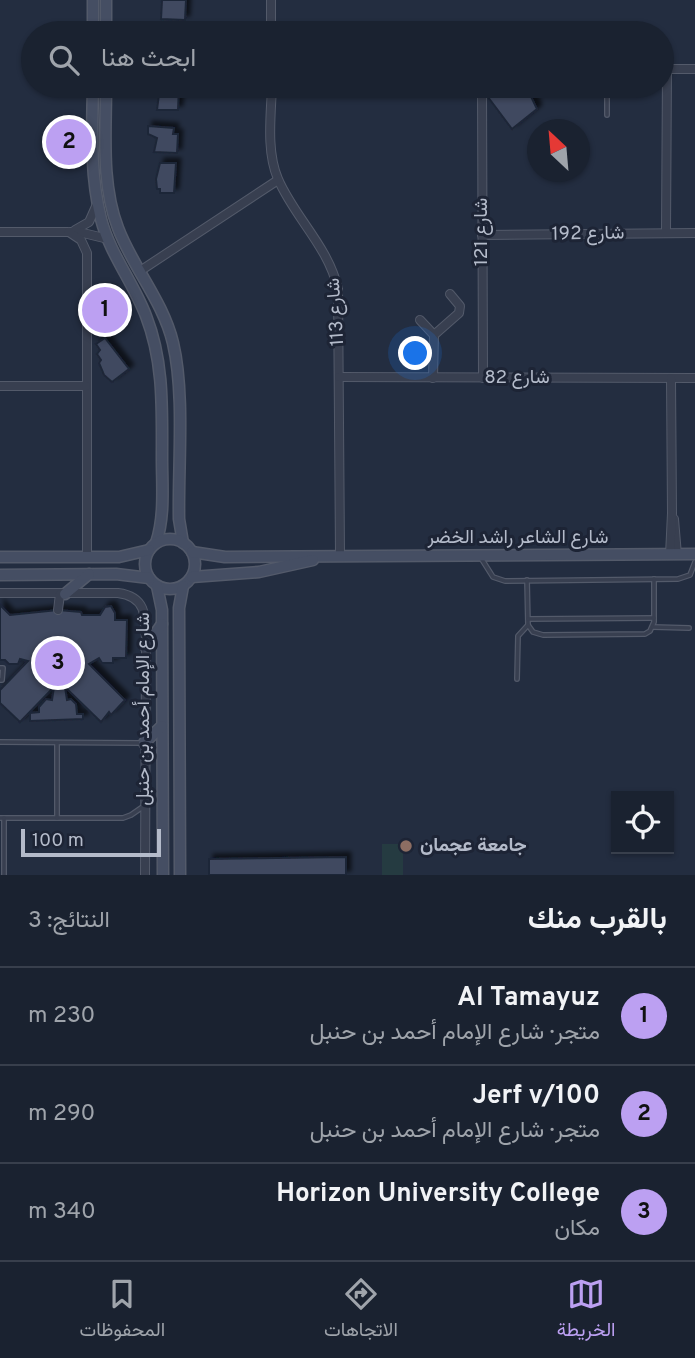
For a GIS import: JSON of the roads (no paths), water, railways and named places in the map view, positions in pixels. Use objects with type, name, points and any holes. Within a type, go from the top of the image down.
[{"type":"street","points":[[93,0],[93,21]]},
{"type":"street","points":[[106,0],[106,21]]},
{"type":"street","points":[[271,0],[271,21]]},
{"type":"street","points":[[674,69],[695,69]]},
{"type":"street","points":[[93,98],[92,158],[102,237],[143,306],[159,362],[162,391],[163,515],[145,567],[153,582]]},
{"type":"street","points":[[106,98],[108,191],[118,228],[169,328],[177,364],[179,519],[183,543]]},
{"type":"street","name":"شارع 113","points":[[272,98],[272,155],[278,180],[324,252],[335,276],[339,303],[340,555]]},
{"type":"street","name":"شارع 121","points":[[482,98],[483,378]]},
{"type":"street","points":[[664,98],[666,232]]},
{"type":"street","points":[[140,271],[278,180]]},
{"type":"street","points":[[69,232],[89,222],[97,202]]},
{"type":"street","points":[[0,232],[69,232],[102,237]]},
{"type":"street","points":[[69,232],[81,240],[87,253],[88,557]]},
{"type":"street","name":"شارع 192","points":[[482,235],[695,233]]},
{"type":"street","points":[[87,253],[102,237]]},
{"type":"street","points":[[434,335],[459,313],[460,306],[450,294]]},
{"type":"street","points":[[420,320],[434,335],[433,377]]},
{"type":"street","name":"شارع 82","points":[[339,377],[695,378]]},
{"type":"street","points":[[673,378],[673,555]]},
{"type":"street","points":[[0,386],[86,386]]},
{"type":"street","points":[[0,557],[127,556],[175,539],[192,552],[195,564],[192,577],[183,586],[170,589],[125,574],[0,575]]},
{"type":"street","name":"شارع الشاعر راشد الخضر","points":[[192,552],[225,557],[695,554]]},
{"type":"street","name":"شارع الشاعر راشد الخضر","points":[[192,577],[259,572],[340,555]]},
{"type":"street","points":[[58,610],[62,594],[89,574]]},
{"type":"street","name":"شارع الإمام أحمد بن حنبل","points":[[153,582],[161,604],[162,624],[163,875]]},
{"type":"street","name":"شارع الإمام أحمد بن حنبل","points":[[180,875],[179,608],[183,586]]},
{"type":"street","points":[[0,593],[118,593],[135,598],[145,613],[145,875]]},
{"type":"street","points":[[146,647],[162,624]]},
{"type":"street","points":[[144,743],[162,726]]},
{"type":"lane","points":[[607,98],[607,115]]},
{"type":"lane","points":[[480,556],[493,577],[505,581],[684,578],[694,570],[695,562]]},
{"type":"lane","points":[[527,580],[528,625],[533,632],[543,635],[645,634],[653,627],[654,579]]},
{"type":"lane","points":[[528,619],[654,618]]},
{"type":"lane","points":[[517,679],[518,636],[528,625]]},
{"type":"lane","points":[[653,627],[689,628]]},
{"type":"lane","points":[[0,667],[3,668],[0,680]]},
{"type":"lane","points":[[0,742],[144,743]]},
{"type":"lane","points":[[57,744],[57,818]]},
{"type":"lane","points":[[4,875],[2,818],[123,818],[131,816],[144,806]]},
{"type":"place","name":"Jerf v/100","points":[[69,142]]},
{"type":"place","name":"Al Tamayuz","points":[[105,310]]},
{"type":"place","name":"Horizon University College","points":[[58,663]]},
{"type":"place","name":"جامعة عجمان","points":[[406,846]]}]
